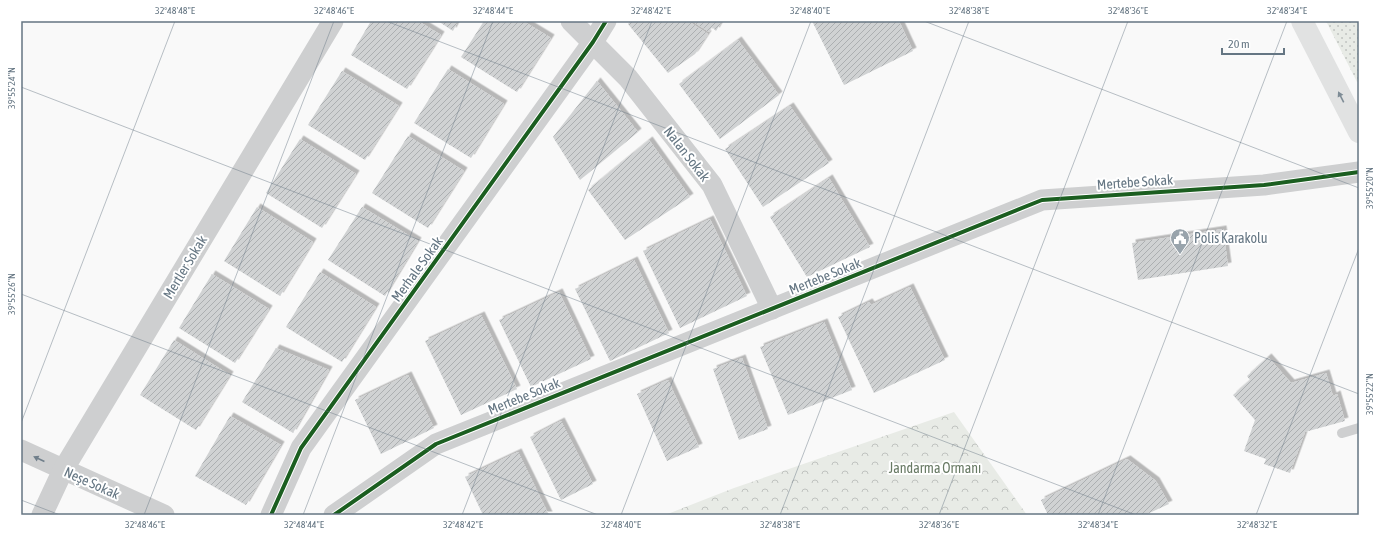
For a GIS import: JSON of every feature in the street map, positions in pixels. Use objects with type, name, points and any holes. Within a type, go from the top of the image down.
[{"type":"main road","points":[[1302,21],[1359,132]]},
{"type":"street","name":"Mertler Sokak","points":[[42,515],[62,470],[333,21]]},
{"type":"street","name":"Nalan Sokak","points":[[571,21],[628,78],[712,185],[772,309]]},
{"type":"street","name":"Merhale Sokak","points":[[271,515],[301,448],[593,42],[606,21]]},
{"type":"street","name":"Mertebe Sokak","points":[[334,515],[436,444],[1042,200],[1264,185],[1359,172]]},
{"type":"street","name":"Neşe Sokak","points":[[21,450],[62,470],[164,515]]},
{"type":"lane","points":[[1342,433],[1359,428]]},
{"type":"green space","points":[[1326,21],[1359,21],[1359,81],[1357,82]]},
{"type":"green space","name":"Jandarma Ormanı","points":[[954,412],[1027,515],[665,515],[734,488]]},
{"type":"building","points":[[371,21],[418,21],[441,35],[407,89],[351,55]]},
{"type":"building","points":[[438,21],[458,21],[453,31]]},
{"type":"building","points":[[484,21],[523,21],[551,38],[517,92],[461,57]]},
{"type":"building","points":[[630,21],[688,21],[708,34],[695,54],[668,73],[628,24]]},
{"type":"building","points":[[692,21],[722,21],[716,31],[712,27],[709,32]]},
{"type":"building","points":[[812,21],[899,21],[913,51],[844,85]]},
{"type":"building","points":[[738,40],[779,95],[720,139],[679,84]]},
{"type":"building","points":[[448,69],[504,104],[471,158],[414,123]]},
{"type":"building","points":[[342,71],[399,106],[365,160],[308,125]]},
{"type":"building","points":[[597,81],[638,132],[580,180],[553,137]]},
{"type":"building","points":[[790,106],[829,163],[763,207],[725,149]]},
{"type":"building","points":[[408,136],[464,171],[428,228],[372,193]]},
{"type":"building","points":[[300,139],[356,174],[322,228],[266,193]]},
{"type":"building","points":[[649,140],[690,197],[625,240],[588,190]]},
{"type":"building","points":[[829,178],[870,247],[807,277],[770,217]]},
{"type":"building","points":[[257,207],[313,242],[280,296],[224,261]]},
{"type":"building","points":[[362,207],[418,241],[385,296],[328,260]]},
{"type":"building","points":[[710,219],[747,296],[680,328],[643,251]]},
{"type":"building","name":"Polis Karakolu","points":[[1223,229],[1228,266],[1138,280],[1132,243]]},
{"type":"building","points":[[634,260],[669,333],[610,361],[575,289]]},
{"type":"building","points":[[320,272],[376,307],[342,362],[286,327]]},
{"type":"building","points":[[212,274],[269,309],[235,363],[179,328]]},
{"type":"building","points":[[910,287],[945,360],[874,393],[838,317],[869,302],[871,305]]},
{"type":"building","points":[[559,292],[591,359],[531,387],[499,320]]},
{"type":"building","points":[[481,315],[517,389],[461,415],[425,341]]},
{"type":"building","points":[[824,322],[852,390],[788,415],[760,347]]},
{"type":"building","points":[[174,340],[230,375],[196,430],[140,395]]},
{"type":"building","points":[[276,348],[329,370],[293,433],[242,402]]},
{"type":"building","points":[[1268,357],[1291,383],[1326,373],[1333,396],[1337,394],[1345,421],[1305,432],[1290,473],[1264,464],[1266,459],[1244,451],[1255,420],[1233,395],[1250,380],[1247,376]]},
{"type":"building","points":[[742,358],[768,429],[739,440],[713,369]]},
{"type":"building","points":[[408,375],[434,428],[381,454],[355,400]]},
{"type":"building","points":[[668,380],[699,447],[667,461],[637,394]]},
{"type":"building","points":[[230,416],[281,445],[246,505],[195,476]]},
{"type":"building","points":[[561,421],[593,484],[561,500],[530,437]]},
{"type":"building","points":[[518,452],[549,515],[483,515],[465,477]]},
{"type":"building","points":[[1127,459],[1156,481],[1169,504],[1145,515],[1048,515],[1041,500]]},
{"type":"cycle path","points":[[271,515],[301,448],[593,42],[606,21]]},
{"type":"cycle path","points":[[334,515],[436,444],[1042,200],[1264,185],[1359,172]]},
{"type":"place","name":"Polis Karakolu","points":[[1180,255]]}]
